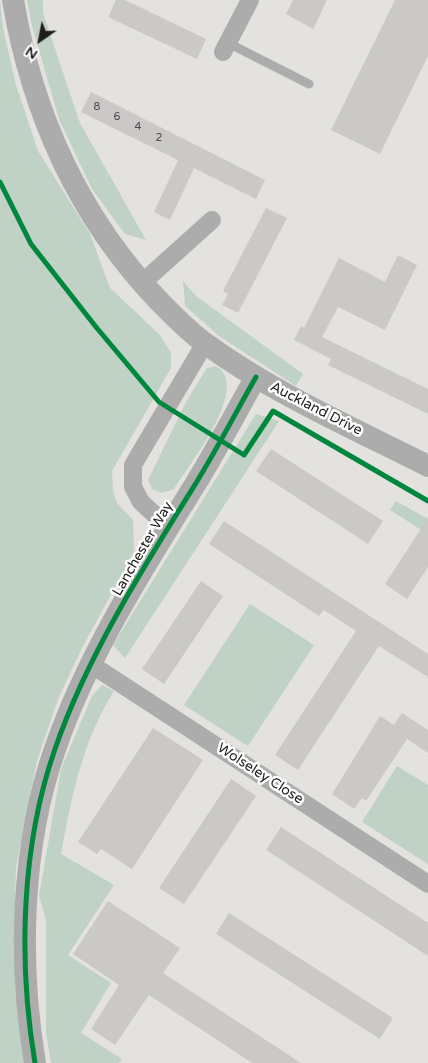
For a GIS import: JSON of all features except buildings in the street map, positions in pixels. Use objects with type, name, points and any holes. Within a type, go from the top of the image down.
[{"type":"street","name":"Auckland Drive","points":[[13,0],[21,47],[36,98],[49,133],[67,170],[98,225],[121,258],[142,283],[205,343],[256,377],[428,466]]},
{"type":"street","points":[[226,47],[250,0]]},
{"type":"street","points":[[142,283],[212,220]]},
{"type":"street","points":[[168,527],[141,502],[132,487],[133,466],[205,343]]},
{"type":"street","name":"Lanchester Way","points":[[35,1063],[23,967],[24,916],[32,852],[44,782],[54,750],[71,706],[92,665],[168,527],[197,481],[256,377]]},
{"type":"street","name":"Wolseley Close","points":[[92,665],[428,884]]},
{"type":"lane","points":[[226,47],[309,84]]},
{"type":"green space","points":[[0,0],[3,28],[16,85],[38,151],[90,234],[110,288],[160,335],[171,353],[171,368],[112,471],[113,491],[117,503],[133,520],[134,552],[83,646],[58,699],[37,761],[16,867],[14,941],[25,1063],[0,1063]]},
{"type":"green space","points":[[27,0],[43,0],[43,13],[80,123],[146,240],[125,234],[92,189],[59,119],[32,26]]},
{"type":"green space","points":[[183,281],[196,296],[303,374],[296,386],[219,336],[185,306]]},
{"type":"green space","points":[[216,366],[225,376],[227,391],[214,427],[174,489],[162,493],[152,489],[148,480],[186,402],[207,368]]},
{"type":"green space","points":[[256,414],[279,421],[125,658],[113,645]]},
{"type":"green space","points":[[396,501],[428,519],[428,534],[390,510]]},
{"type":"green space","points":[[250,604],[314,645],[248,746],[184,705]]},
{"type":"green space","points":[[102,685],[114,691],[103,710],[86,749],[69,812],[61,854],[114,885],[68,955],[111,983],[81,1033],[122,1059],[119,1063],[51,1063],[46,1033],[46,920],[39,896],[61,769],[92,696]]},
{"type":"green space","points":[[397,766],[428,785],[428,864],[362,822]]},
{"type":"cycle path","points":[[0,182],[31,244],[96,327],[159,402],[244,455],[273,411],[428,501]]},
{"type":"cycle path","points":[[35,1063],[26,985],[26,904],[29,864],[35,825],[55,749],[83,680],[118,612],[204,470],[256,377]]}]
